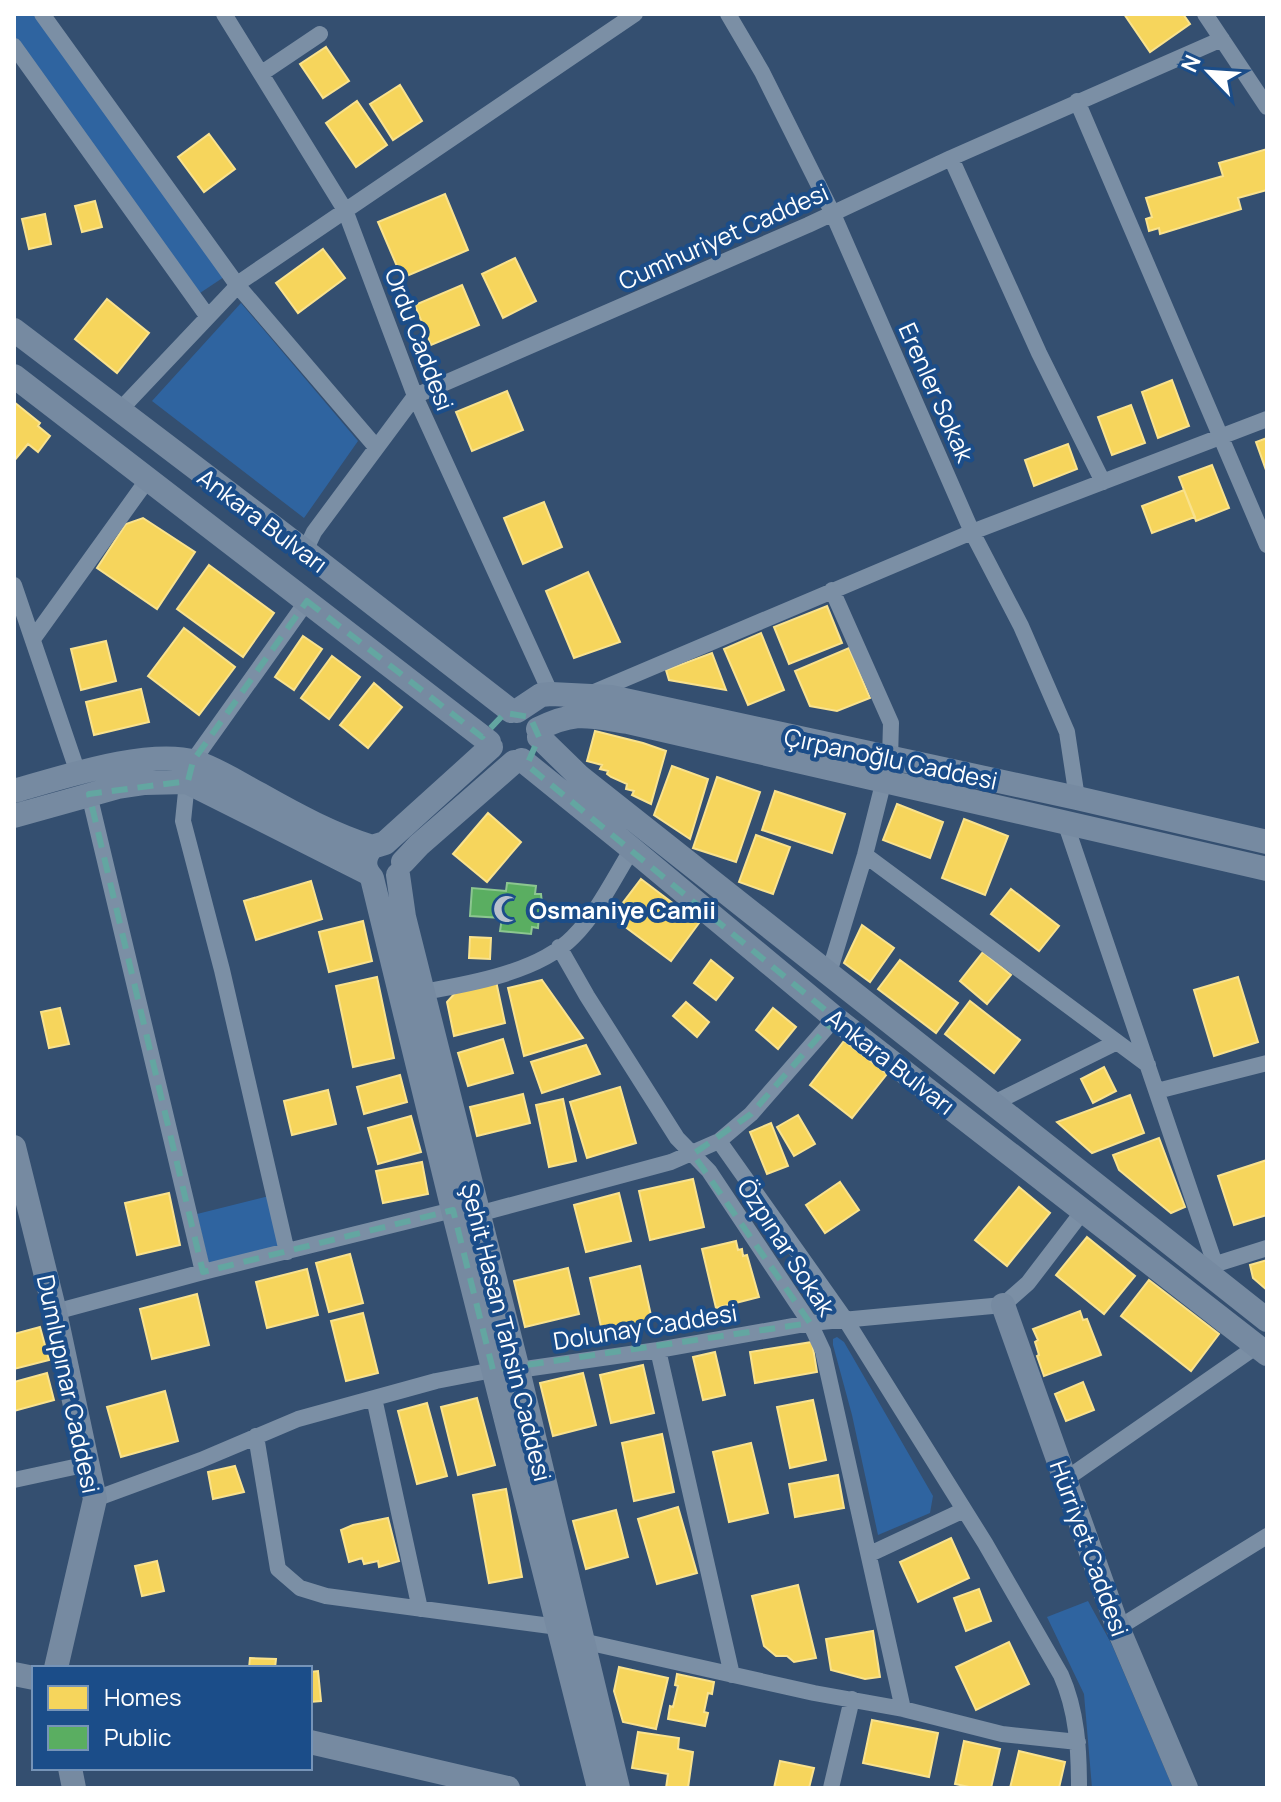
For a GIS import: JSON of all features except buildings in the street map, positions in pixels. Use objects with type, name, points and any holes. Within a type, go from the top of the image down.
[{"type":"main road","name":"Ankara Bulvarı","points":[[14,330],[514,711],[530,717],[538,733],[580,777],[1208,1267],[1267,1320]]},
{"type":"main road","name":"Ankara Bulvarı","points":[[14,376],[307,601],[490,745],[503,759],[518,761],[632,849],[835,1018],[1262,1350]]},
{"type":"main road","name":"Çırpanoğlu Caddesi","points":[[514,711],[541,695],[551,694],[587,695],[634,702],[1065,822],[1267,869]]},
{"type":"main road","points":[[379,845],[490,745],[491,724],[499,715],[514,711]]},
{"type":"main road","name":"Çırpanoğlu Caddesi","points":[[538,733],[561,717],[583,715],[887,770],[1077,798],[1267,842]]},
{"type":"main road","points":[[14,816],[84,784],[149,761],[190,772],[370,875],[386,881],[419,845],[534,751],[538,733]]},
{"type":"main road","points":[[190,772],[218,772],[321,828],[398,849],[400,869]]},
{"type":"main road","points":[[14,791],[84,784]]},
{"type":"main road","name":"Şehit Hasan Tahsin Caddesi","points":[[379,845],[365,859],[453,1210],[506,1370],[582,1641],[618,1788]]},
{"type":"main road","name":"Şehit Hasan Tahsin Caddesi","points":[[400,869],[404,917],[478,1214],[558,1627],[599,1788]]},
{"type":"main road","name":"Dumlupınar Caddesi","points":[[14,1147],[17,1172],[55,1312],[95,1499],[56,1666]]},
{"type":"main road","name":"Hürriyet Caddesi","points":[[1003,1305],[1118,1628],[1186,1788]]},
{"type":"main road","points":[[312,1742],[508,1788]]},
{"type":"street","points":[[42,14],[238,286],[376,447]]},
{"type":"street","name":"Ordu Caddesi","points":[[224,14],[345,210],[415,396],[551,694]]},
{"type":"street","points":[[119,411],[238,286],[635,14]]},
{"type":"street","name":"Erenler Sokak","points":[[728,14],[762,72],[833,214],[972,532],[1021,626],[1067,732],[1077,798]]},
{"type":"street","points":[[1205,14],[1267,107]]},
{"type":"street","points":[[262,73],[320,34]]},
{"type":"street","name":"Cumhuriyet Caddesi","points":[[305,551],[314,532],[415,396],[833,214],[1077,101],[1222,39]]},
{"type":"street","points":[[14,46],[208,317]]},
{"type":"street","points":[[1077,101],[1267,545]]},
{"type":"street","points":[[951,158],[1033,340],[1103,482]]},
{"type":"street","points":[[587,695],[972,532],[1267,419]]},
{"type":"street","points":[[33,639],[148,479]]},
{"type":"street","points":[[14,585],[84,784],[203,1272]]},
{"type":"street","points":[[829,973],[887,770],[891,723],[832,590]]},
{"type":"street","points":[[287,1252],[222,970],[183,821],[190,772],[307,601]]},
{"type":"street","points":[[1065,822],[1157,1091],[1208,1267],[1267,1248]]},
{"type":"street","points":[[423,992],[501,974],[538,959],[572,939],[632,849]]},
{"type":"street","points":[[865,855],[1148,1065]]},
{"type":"street","name":"Özpınar Sokak","points":[[559,947],[677,1138],[709,1171],[810,1323],[823,1351],[903,1709]]},
{"type":"street","points":[[478,1214],[693,1154],[719,1141],[751,1114],[835,1018]]},
{"type":"street","points":[[994,1103],[1117,1042]]},
{"type":"street","points":[[1157,1091],[1267,1063]]},
{"type":"street","points":[[719,1141],[845,1319],[964,1510],[1061,1675],[1072,1704],[1078,1742],[1079,1788]]},
{"type":"street","points":[[55,1312],[453,1210]]},
{"type":"street","points":[[1003,1305],[1028,1283],[1083,1211]]},
{"type":"street","name":"Dolunay Caddesi","points":[[95,1499],[298,1419],[374,1398],[506,1370],[658,1350],[810,1323],[1003,1305]]},
{"type":"street","points":[[658,1350],[732,1675]]},
{"type":"street","points":[[1066,1479],[1262,1350]]},
{"type":"street","points":[[374,1398],[420,1609]]},
{"type":"street","points":[[256,1436],[278,1569],[300,1588],[326,1596],[558,1627]]},
{"type":"street","points":[[14,1480],[88,1464]]},
{"type":"street","points":[[870,1554],[964,1510]]},
{"type":"street","points":[[1118,1628],[1267,1536]]},
{"type":"street","points":[[582,1641],[903,1709],[1002,1734],[1078,1742]]},
{"type":"street","points":[[831,1788],[852,1699]]},
{"type":"highlighted area","points":[[307,601],[482,737],[505,713],[530,717],[539,737],[527,765],[835,1018],[751,1114],[693,1154],[810,1323],[493,1370],[453,1210],[203,1272],[89,794],[188,781],[193,761]]},
{"type":"shaded area","points":[[14,14],[37,14],[224,277],[200,293],[14,39]]},
{"type":"shaded area","points":[[241,303],[358,441],[304,518],[152,401]]},
{"type":"shaded area","points":[[269,1196],[282,1247],[209,1265],[197,1214]]},
{"type":"shaded area","points":[[837,1337],[844,1342],[933,1496],[930,1513],[878,1535],[833,1345],[833,1339]]},
{"type":"shaded area","points":[[1088,1601],[1112,1645],[1173,1788],[1092,1788],[1084,1694],[1047,1617]]},
{"type":"place","name":"Osmaniye Camii","points":[[507,909]]}]
